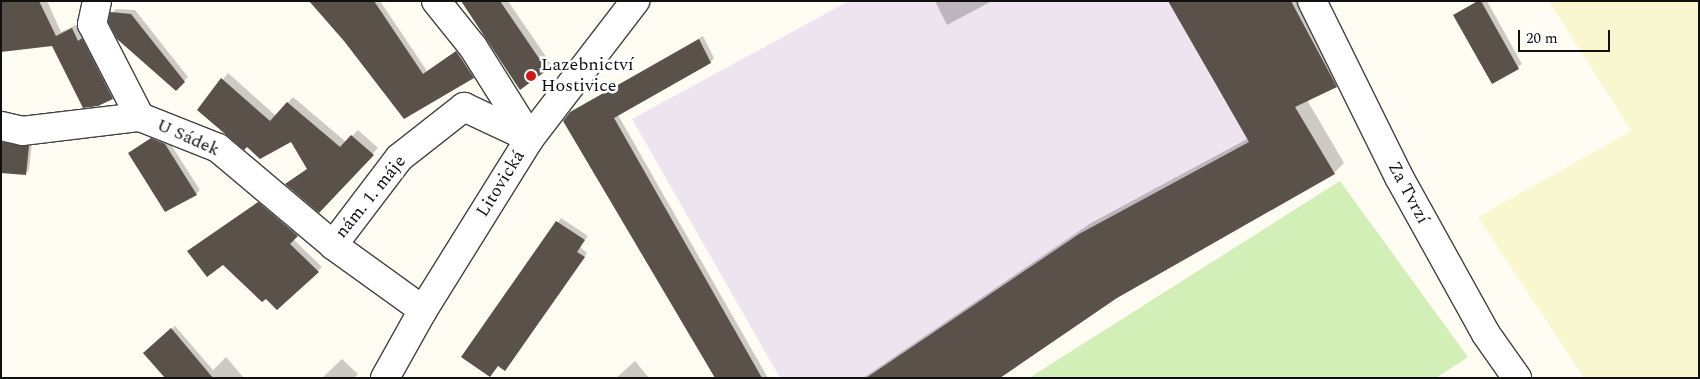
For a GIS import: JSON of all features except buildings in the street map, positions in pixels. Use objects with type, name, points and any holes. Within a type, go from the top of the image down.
[{"type":"street","name":"U Sádek","points":[[97,1],[92,24],[140,117],[218,148],[332,245]]},
{"type":"street","points":[[436,1],[473,47],[530,138]]},
{"type":"street","name":"Litovická","points":[[385,378],[423,310],[530,138],[597,48],[635,1]]},
{"type":"street","name":"Za Tvrzí","points":[[1312,1],[1404,186],[1486,334],[1517,378]]},
{"type":"street","name":"nám. 1. máje","points":[[423,310],[332,245],[399,158],[464,107],[530,138]]},
{"type":"street","points":[[1,126],[22,131],[140,117]]},
{"type":"shaded area","points":[[849,1],[1168,1],[1249,142],[1079,234],[866,378],[780,378],[632,119]]},
{"type":"shaded area","points":[[1549,1],[1699,1],[1699,378],[1584,378],[1478,217],[1631,131]]},
{"type":"green space","points":[[1340,181],[1468,357],[1436,378],[1029,378]]},
{"type":"place","name":"Lazebnictví Hostivice","points":[[531,76]]}]
